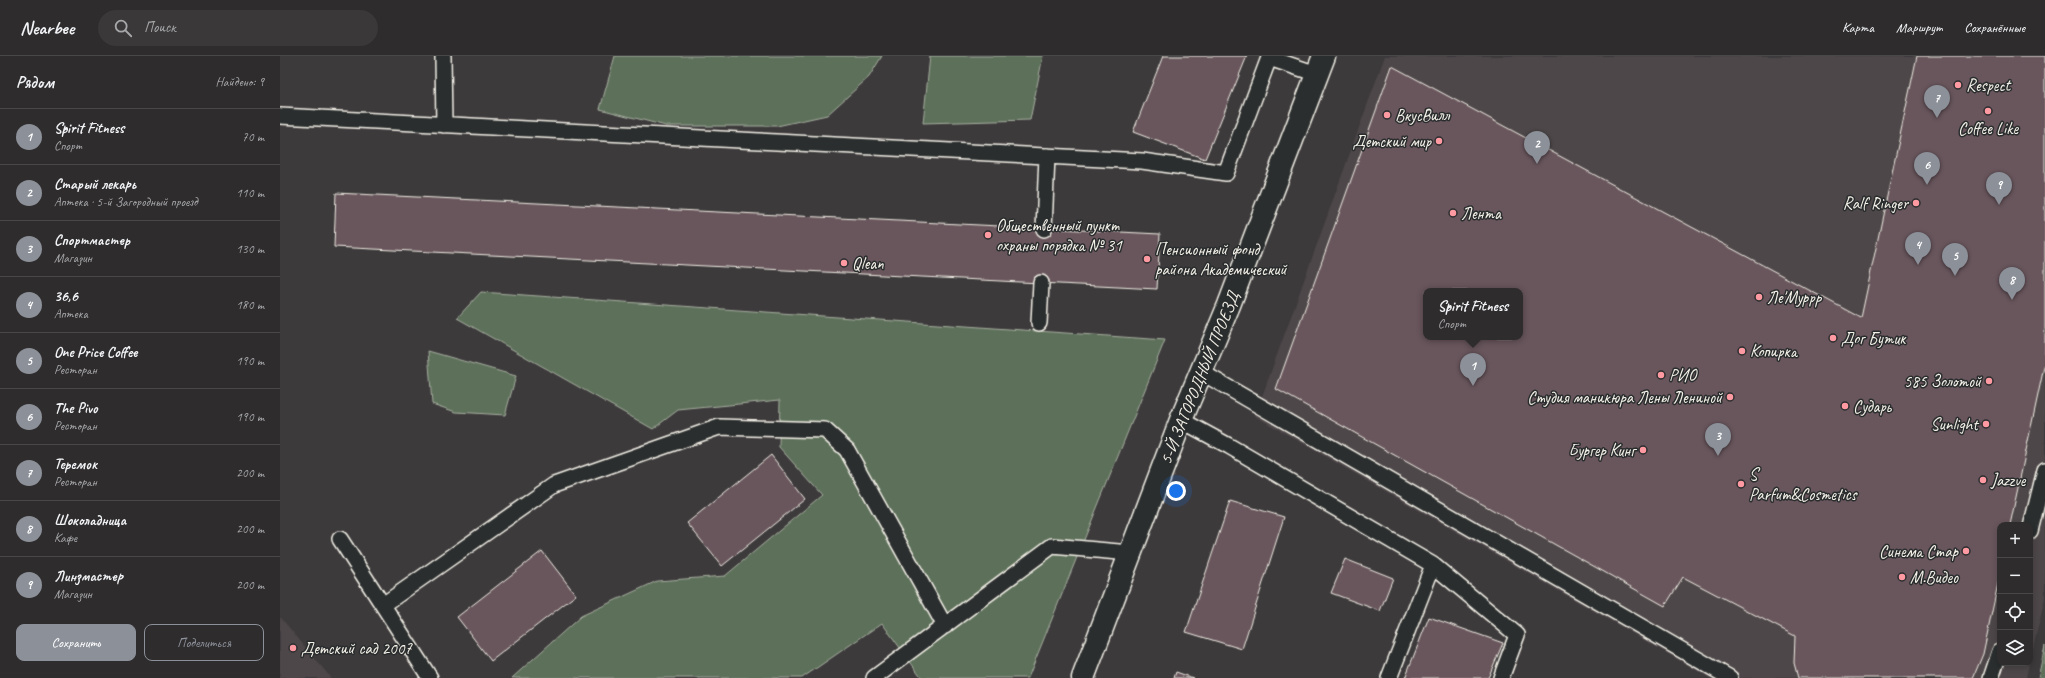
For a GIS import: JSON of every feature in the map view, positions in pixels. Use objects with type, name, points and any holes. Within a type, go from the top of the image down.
[{"type":"street","name":"5-Й ЗАГОРОДНЫЙ ПРОЕЗД","points":[[1083,678],[1180,420],[1229,305],[1321,65]]},
{"type":"lane","points":[[443,56],[444,125]]},
{"type":"lane","points":[[280,116],[1142,161],[1226,173],[1269,58],[1321,65]]},
{"type":"lane","points":[[1044,229],[1047,156]]},
{"type":"lane","points":[[1039,323],[1041,283]]},
{"type":"lane","points":[[1200,372],[1730,678]]},
{"type":"lane","points":[[1180,420],[1229,446],[1433,565],[1517,635],[1501,678]]},
{"type":"lane","points":[[383,605],[554,485],[718,427],[825,430],[847,450],[945,626]]},
{"type":"lane","points":[[2032,522],[2045,470]]},
{"type":"lane","points":[[340,539],[430,678]]},
{"type":"lane","points":[[874,678],[1052,546],[1130,552]]},
{"type":"lane","points":[[1389,678],[1433,565]]},
{"type":"lane","points":[[1991,678],[1997,660]]},
{"type":"shaded area","name":"РИО","points":[[1385,56],[2045,56],[2045,598],[2033,648],[2033,522],[1997,522],[1997,666],[2028,666],[2026,678],[1710,678],[1255,416]]},
{"type":"shaded area","name":"Детский сад 2007","points":[[281,618],[331,678],[280,678]]},
{"type":"green space","points":[[615,56],[882,56],[869,77],[827,115],[777,126],[666,126],[600,109]]},
{"type":"green space","points":[[930,56],[1043,56],[1030,120],[923,123]]},
{"type":"green space","points":[[481,292],[1165,340],[1028,678],[922,678],[882,623],[802,678],[512,678],[581,616],[657,581],[725,576],[822,495],[779,447],[780,400],[678,410],[653,429],[457,318]]},
{"type":"green space","points":[[428,351],[516,376],[505,415],[456,412],[432,404]]},
{"type":"green space","points":[[2045,646],[2045,678],[2038,678]]},
{"type":"building","points":[[1163,56],[1247,56],[1205,159],[1133,132]]},
{"type":"building","name":"РИО","points":[[1917,56],[2045,56],[2045,362],[2011,522],[1997,522],[1997,588],[1983,654],[1973,678],[1798,678],[1794,663],[1795,636],[1683,577],[1665,606],[1276,389],[1392,66],[1861,318]]},
{"type":"building","points":[[336,193],[1160,234],[1157,289],[334,247]]},
{"type":"building","points":[[771,455],[805,499],[722,566],[687,523]]},
{"type":"building","points":[[1230,501],[1284,517],[1242,649],[1186,632]]},
{"type":"building","points":[[542,551],[576,595],[491,661],[457,617]]},
{"type":"building","points":[[1345,559],[1393,578],[1380,611],[1331,593]]},
{"type":"building","points":[[1429,617],[1503,643],[1488,678],[1405,678]]},
{"type":"building","points":[[1176,672],[1193,678],[1174,678]]},
{"type":"place","name":"Respect","points":[[1958,85]]},
{"type":"place","name":"Coffee Like","points":[[1988,111]]},
{"type":"place","name":"ВкусВилл","points":[[1387,115]]},
{"type":"place","name":"Теремок","points":[[1937,118]]},
{"type":"place","name":"Детский мир","points":[[1439,141]]},
{"type":"place","name":"Старый лекарь","points":[[1537,164]]},
{"type":"place","name":"The Pivo","points":[[1927,185]]},
{"type":"place","name":"Ralf Ringer","points":[[1916,203]]},
{"type":"place","name":"Линзмастер","points":[[1999,205]]},
{"type":"place","name":"Лента","points":[[1453,213]]},
{"type":"place","name":"Общественный пункт охраны порядка № 31","points":[[988,235]]},
{"type":"place","name":"Пенсионный фонд района Академический","points":[[1147,259]]},
{"type":"place","name":"Qlean","points":[[844,263]]},
{"type":"place","name":"36,6","points":[[1918,265]]},
{"type":"place","name":"One Price Coffee","points":[[1955,276]]},
{"type":"place","name":"Ле'Муррр","points":[[1759,297]]},
{"type":"place","name":"Шоколадница","points":[[2012,300]]},
{"type":"place","name":"Дог Бутик","points":[[1833,338]]},
{"type":"place","name":"Копирка","points":[[1742,351]]},
{"type":"place","name":"РИО","points":[[1661,375]]},
{"type":"place","name":"585 Золотой","points":[[1989,381]]},
{"type":"place","name":"Spirit Fitness","points":[[1473,386]]},
{"type":"place","name":"Студия маникюра Лены Лениной","points":[[1730,397]]},
{"type":"place","name":"Сударь","points":[[1845,406]]},
{"type":"place","name":"Sunlight","points":[[1986,424]]},
{"type":"place","name":"Бургер Кинг","points":[[1643,450]]},
{"type":"place","name":"Спортмастер","points":[[1718,456]]},
{"type":"place","name":"Jazzve","points":[[1983,480]]},
{"type":"place","name":"S Parfum&Cosmetics","points":[[1741,484]]},
{"type":"place","name":"Синема Стар","points":[[1966,551]]},
{"type":"place","name":"М.Видео","points":[[1902,577]]},
{"type":"place","name":"Детский сад 2007","points":[[293,648]]}]
